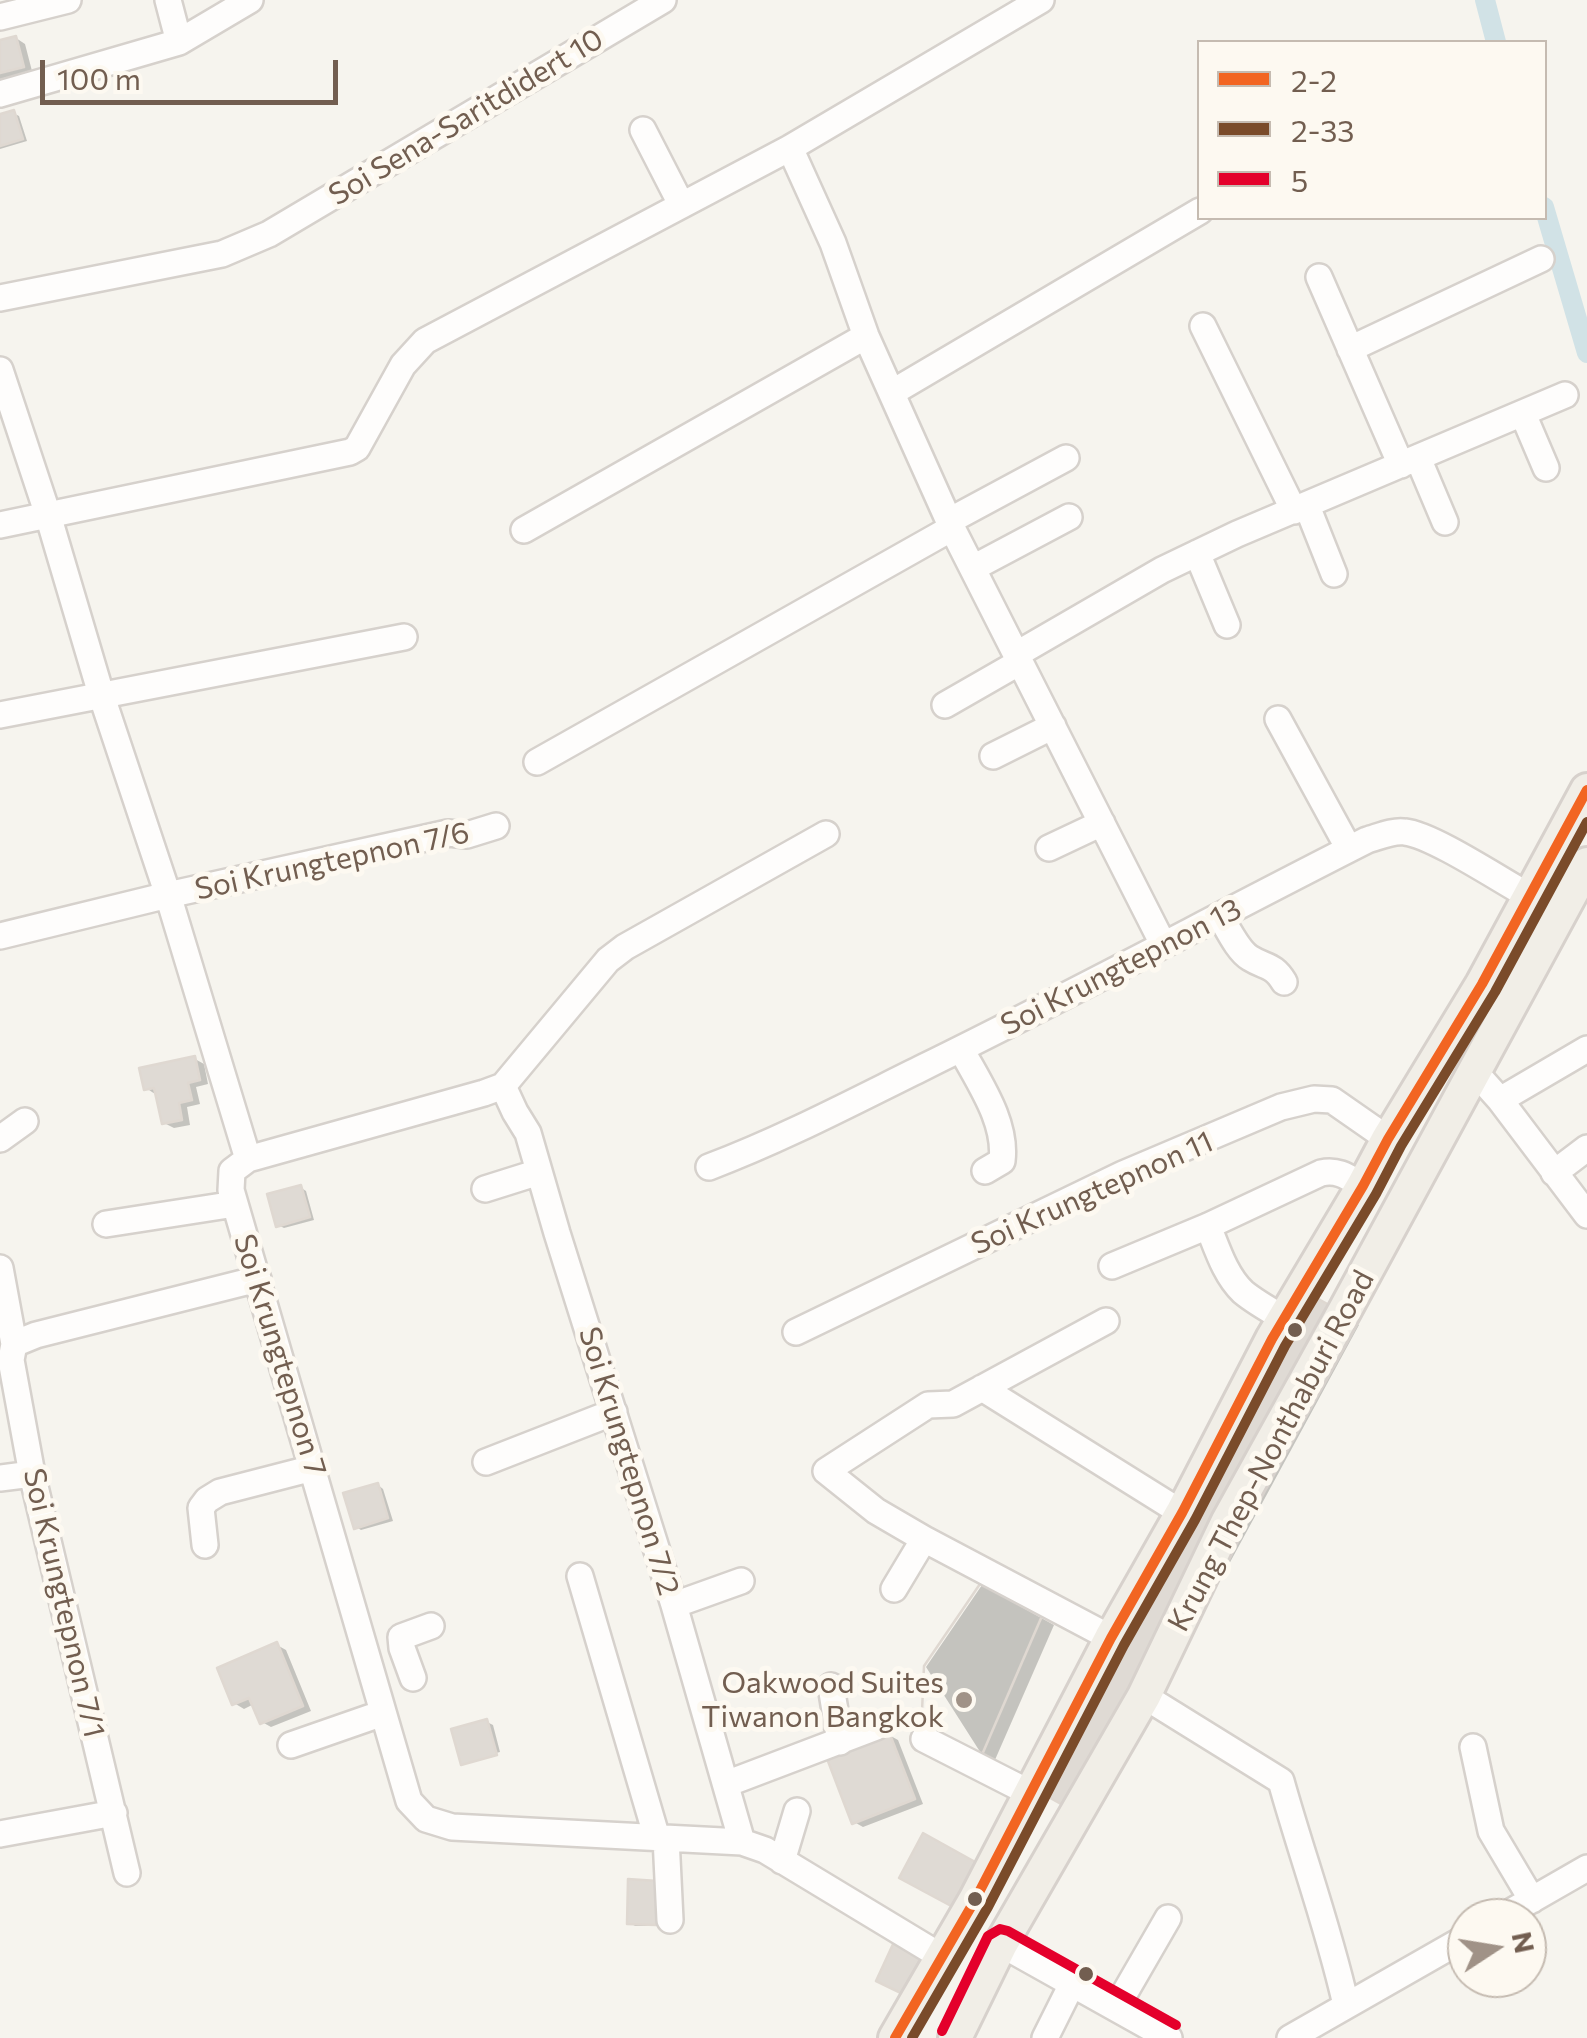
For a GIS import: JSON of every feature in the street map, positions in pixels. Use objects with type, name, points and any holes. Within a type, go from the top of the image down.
[{"type":"main road","name":"Krung Thep-Nonthaburi Road","points":[[896,2038],[975,1900],[1272,1338],[1482,984],[1587,790]]},
{"type":"main road","name":"Krung Thep-Nonthaburi Road","points":[[955,2038],[1001,1944],[1144,1696],[1228,1520],[1587,864]]},
{"type":"street","points":[[0,17],[68,0]]},
{"type":"street","points":[[168,0],[178,42]]},
{"type":"street","points":[[0,94],[178,42],[250,0]]},
{"type":"street","name":"Soi Sena-Saritdidert 10","points":[[0,298],[222,254],[269,234],[663,0]]},
{"type":"street","points":[[0,525],[350,452],[356,448],[403,365],[425,342],[790,148],[1041,0]]},
{"type":"street","points":[[643,130],[681,204]]},
{"type":"street","points":[[790,148],[833,243],[866,336],[951,525],[1163,944]]},
{"type":"street","points":[[893,392],[1197,214]]},
{"type":"street","points":[[1350,348],[1541,259]]},
{"type":"street","points":[[1319,278],[1350,348],[1445,522]]},
{"type":"street","points":[[1203,326],[1334,574]]},
{"type":"street","points":[[524,530],[866,336]]},
{"type":"street","points":[[0,370],[248,1158],[503,1086],[608,960],[826,834]]},
{"type":"street","points":[[945,705],[1162,570],[1237,534],[1564,395]]},
{"type":"street","points":[[1522,414],[1546,468]]},
{"type":"street","points":[[537,762],[1066,458]]},
{"type":"street","points":[[972,568],[1069,516]]},
{"type":"street","points":[[1197,553],[1227,626]]},
{"type":"street","points":[[0,715],[404,638]]},
{"type":"street","points":[[1278,719],[1349,850]]},
{"type":"street","points":[[994,756],[1053,726]]},
{"type":"street","points":[[1049,848],[1102,824]]},
{"type":"street","name":"Soi Krungtepnon 7/6","points":[[0,936],[496,826]]},
{"type":"street","name":"Soi Krungtepnon 13","points":[[709,1167],[775,1141],[961,1049],[1366,840],[1405,832],[1436,844],[1530,897]]},
{"type":"street","points":[[1220,916],[1247,957],[1271,966],[1284,982]]},
{"type":"street","points":[[961,1049],[996,1118],[1004,1148],[1002,1162],[986,1171]]},
{"type":"street","points":[[1500,1100],[1587,1049]]},
{"type":"street","points":[[1474,1072],[1500,1100],[1587,1215]]},
{"type":"street","name":"Soi Krungtepnon 7/2","points":[[503,1086],[528,1133],[674,1606],[742,1842]]},
{"type":"street","name":"Soi Krungtepnon 11","points":[[796,1332],[1123,1174],[1281,1107],[1314,1098],[1332,1100],[1388,1138]]},
{"type":"street","points":[[0,1139],[25,1121]]},
{"type":"street","points":[[1554,1174],[1587,1148]]},
{"type":"street","name":"Soi Krungtepnon 7","points":[[248,1158],[232,1171],[234,1204],[409,1801],[426,1819],[452,1827],[742,1842],[765,1850],[942,1957]]},
{"type":"street","points":[[485,1189],[538,1172]]},
{"type":"street","points":[[1112,1266],[1320,1173],[1341,1172],[1363,1186]]},
{"type":"street","points":[[106,1224],[234,1204]]},
{"type":"street","points":[[1208,1226],[1235,1284],[1285,1319]]},
{"type":"street","name":"Soi Krungtepnon 7/1","points":[[0,1268],[14,1344],[11,1360],[32,1474],[127,1873]]},
{"type":"street","points":[[14,1344],[36,1335],[258,1280]]},
{"type":"street","points":[[1106,1322],[953,1404],[928,1406],[826,1471],[876,1511],[1111,1638]]},
{"type":"street","points":[[982,1388],[1182,1513]]},
{"type":"street","points":[[486,1462],[614,1412]]},
{"type":"street","points":[[206,1545],[201,1508],[207,1500],[220,1492],[314,1468]]},
{"type":"street","points":[[0,1478],[32,1474]]},
{"type":"street","points":[[894,1590],[924,1539]]},
{"type":"street","points":[[580,1576],[662,1838],[670,1920]]},
{"type":"street","points":[[674,1606],[741,1581]]},
{"type":"street","points":[[365,1649],[431,1626]]},
{"type":"street","points":[[401,1637],[413,1678]]},
{"type":"street","points":[[831,1686],[840,1742]]},
{"type":"street","points":[[1144,1696],[1282,1781],[1346,2005]]},
{"type":"street","points":[[290,1745],[383,1713]]},
{"type":"street","points":[[726,1784],[876,1726]]},
{"type":"street","points":[[924,1739],[1030,1793]]},
{"type":"street","points":[[1473,1748],[1491,1831],[1531,1898]]},
{"type":"street","points":[[782,1860],[797,1811]]},
{"type":"street","points":[[0,1834],[114,1812]]},
{"type":"street","points":[[1535,1898],[1587,1868]]},
{"type":"street","points":[[1116,2008],[1168,1918]]},
{"type":"street","points":[[1001,1944],[1168,2038]]},
{"type":"street","points":[[1290,2038],[1447,1948]]},
{"type":"street","points":[[1045,2038],[1072,1984]]},
{"type":"building","points":[[16,36],[24,67],[0,73],[0,40]]},
{"type":"building","points":[[14,110],[23,139],[0,146],[0,114]]},
{"type":"building","points":[[195,1056],[200,1080],[188,1083],[192,1100],[179,1103],[182,1120],[162,1124],[154,1088],[144,1090],[139,1068]]},
{"type":"building","points":[[301,1185],[310,1217],[276,1227],[267,1194]]},
{"type":"building","points":[[1297,1287],[1347,1315],[1077,1813],[1027,1785]]},
{"type":"building","points":[[378,1483],[388,1518],[354,1529],[343,1493]]},
{"type":"building","name":"Oakwood Suites Tiwanon Bangkok","points":[[982,1581],[1042,1616],[978,1764],[921,1734],[924,1666]]},
{"type":"building","name":"Oakwood Suites Tiwanon Bangkok","points":[[982,1581],[1042,1616],[978,1764],[921,1734],[924,1666]]},
{"type":"building","points":[[277,1642],[303,1706],[260,1724],[249,1698],[232,1705],[217,1668]]},
{"type":"building","points":[[487,1719],[497,1755],[461,1765],[451,1729]]},
{"type":"building","points":[[889,1732],[915,1799],[852,1824],[826,1756]]},
{"type":"building","points":[[923,1833],[977,1863],[953,1907],[899,1878]]},
{"type":"building","points":[[628,1879],[658,1881],[656,1925],[627,1924]]},
{"type":"building","points":[[894,1942],[924,1957],[905,1995],[876,1981]]},
{"type":"waterway","points":[[1485,0],[1495,40]]},
{"type":"waterway","points":[[1547,217],[1587,353]]},
{"type":"transit line","name":"2-2","points":[[895,2038],[975,1900],[1272,1339],[1482,984],[1587,790]]},
{"type":"transit line","name":"2-33","points":[[912,2038],[988,1907],[1285,1346],[1495,992],[1587,822]]},
{"type":"transit line","name":"5","points":[[942,2031],[988,1936],[1000,1929],[1176,2025]]},
{"type":"place","name":"Oakwood Suites Tiwanon Bangkok","points":[[964,1700]]}]
